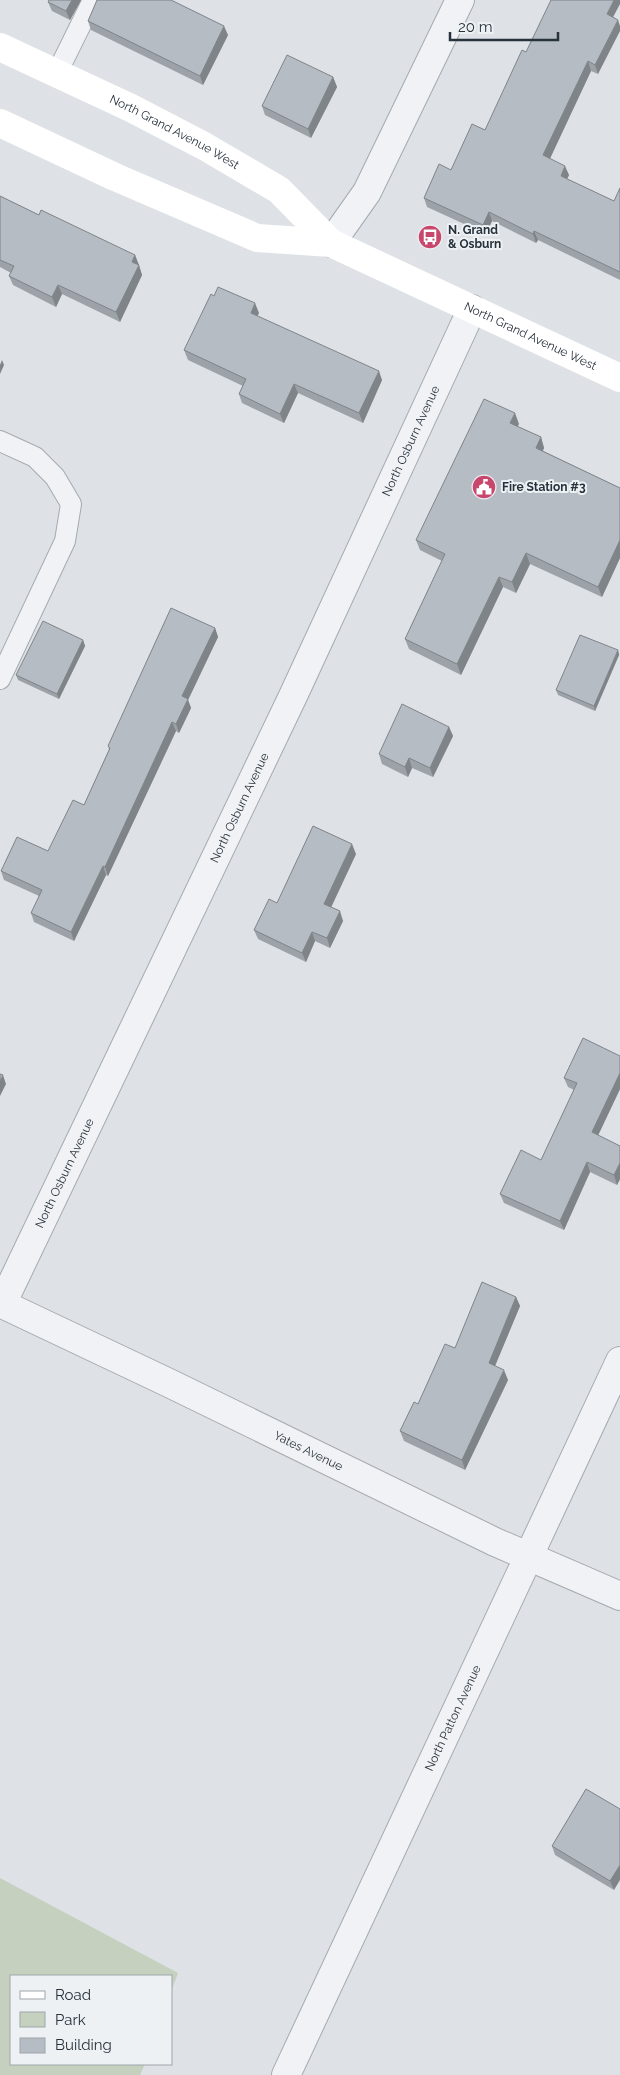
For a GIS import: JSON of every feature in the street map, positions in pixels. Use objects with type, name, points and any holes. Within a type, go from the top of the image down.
[{"type":"main road","name":"North Grand Avenue West","points":[[0,47],[131,108],[204,146],[279,190],[331,243],[620,378]]},
{"type":"main road","name":"North Grand Avenue West","points":[[0,123],[257,238],[331,243]]},
{"type":"street","points":[[331,243],[367,192],[460,0]]},
{"type":"street","name":"North Osburn Avenue","points":[[1,1304],[293,696],[472,309]]},
{"type":"street","name":"Yates Avenue","points":[[1,1304],[170,1383],[495,1542],[620,1596]]},
{"type":"street","name":"North Patton Avenue","points":[[286,2075],[620,1361]]},
{"type":"lane","points":[[58,73],[93,0]]},
{"type":"lane","points":[[0,441],[35,457],[55,477],[72,504],[65,541],[0,679]]},
{"type":"green space","points":[[0,1878],[178,1973],[172,1989],[172,1975],[10,1975],[10,2065],[145,2065],[140,2075],[0,2075]]},
{"type":"building","points":[[49,0],[72,0],[66,11],[48,2]]},
{"type":"building","points":[[97,0],[171,0],[224,26],[200,76],[88,21]]},
{"type":"building","points":[[551,0],[614,0],[607,14],[618,20],[595,65],[588,61],[543,155],[565,166],[561,176],[614,201],[620,188],[620,272],[534,231],[533,234],[489,212],[483,225],[424,198],[439,164],[451,170],[472,124],[485,130],[522,50],[526,52]]},
{"type":"building","points":[[287,55],[333,77],[308,129],[262,106]]},
{"type":"building","points":[[0,196],[39,215],[41,210],[135,255],[132,262],[139,265],[116,312],[58,285],[52,297],[9,276],[14,266],[0,260]]},
{"type":"building","points":[[218,287],[255,303],[251,313],[379,371],[359,413],[294,384],[280,414],[239,394],[246,379],[184,350],[211,294],[214,296]]},
{"type":"building","points":[[484,399],[515,413],[510,423],[541,437],[536,448],[620,488],[620,540],[598,587],[526,553],[512,582],[499,577],[457,664],[405,639],[445,554],[416,540]]},
{"type":"building","points":[[171,608],[215,628],[182,696],[188,699],[176,724],[172,722],[105,867],[103,866],[71,932],[31,913],[42,890],[1,871],[17,837],[48,851],[73,800],[84,805],[110,748],[108,746]]},
{"type":"building","points":[[43,621],[83,640],[57,694],[16,675]]},
{"type":"building","points":[[580,635],[618,650],[594,706],[556,690]]},
{"type":"building","points":[[402,704],[449,727],[430,768],[409,758],[405,767],[379,754]]},
{"type":"building","points":[[313,826],[352,844],[324,904],[340,911],[327,938],[312,932],[302,953],[254,930],[269,899],[277,903]]},
{"type":"building","points":[[583,1038],[620,1056],[620,1073],[592,1132],[620,1146],[620,1163],[614,1175],[587,1162],[560,1221],[500,1194],[521,1150],[541,1160],[577,1083],[564,1078]]},
{"type":"building","points":[[482,1282],[516,1297],[489,1363],[504,1370],[462,1460],[400,1431],[414,1402],[418,1404],[445,1344],[455,1348]]},
{"type":"building","points":[[586,1789],[620,1809],[620,1865],[610,1881],[552,1846]]},
{"type":"place","name":"N. Grand & Osburn","points":[[430,237]]},
{"type":"place","name":"Fire Station #3","points":[[484,487]]}]
